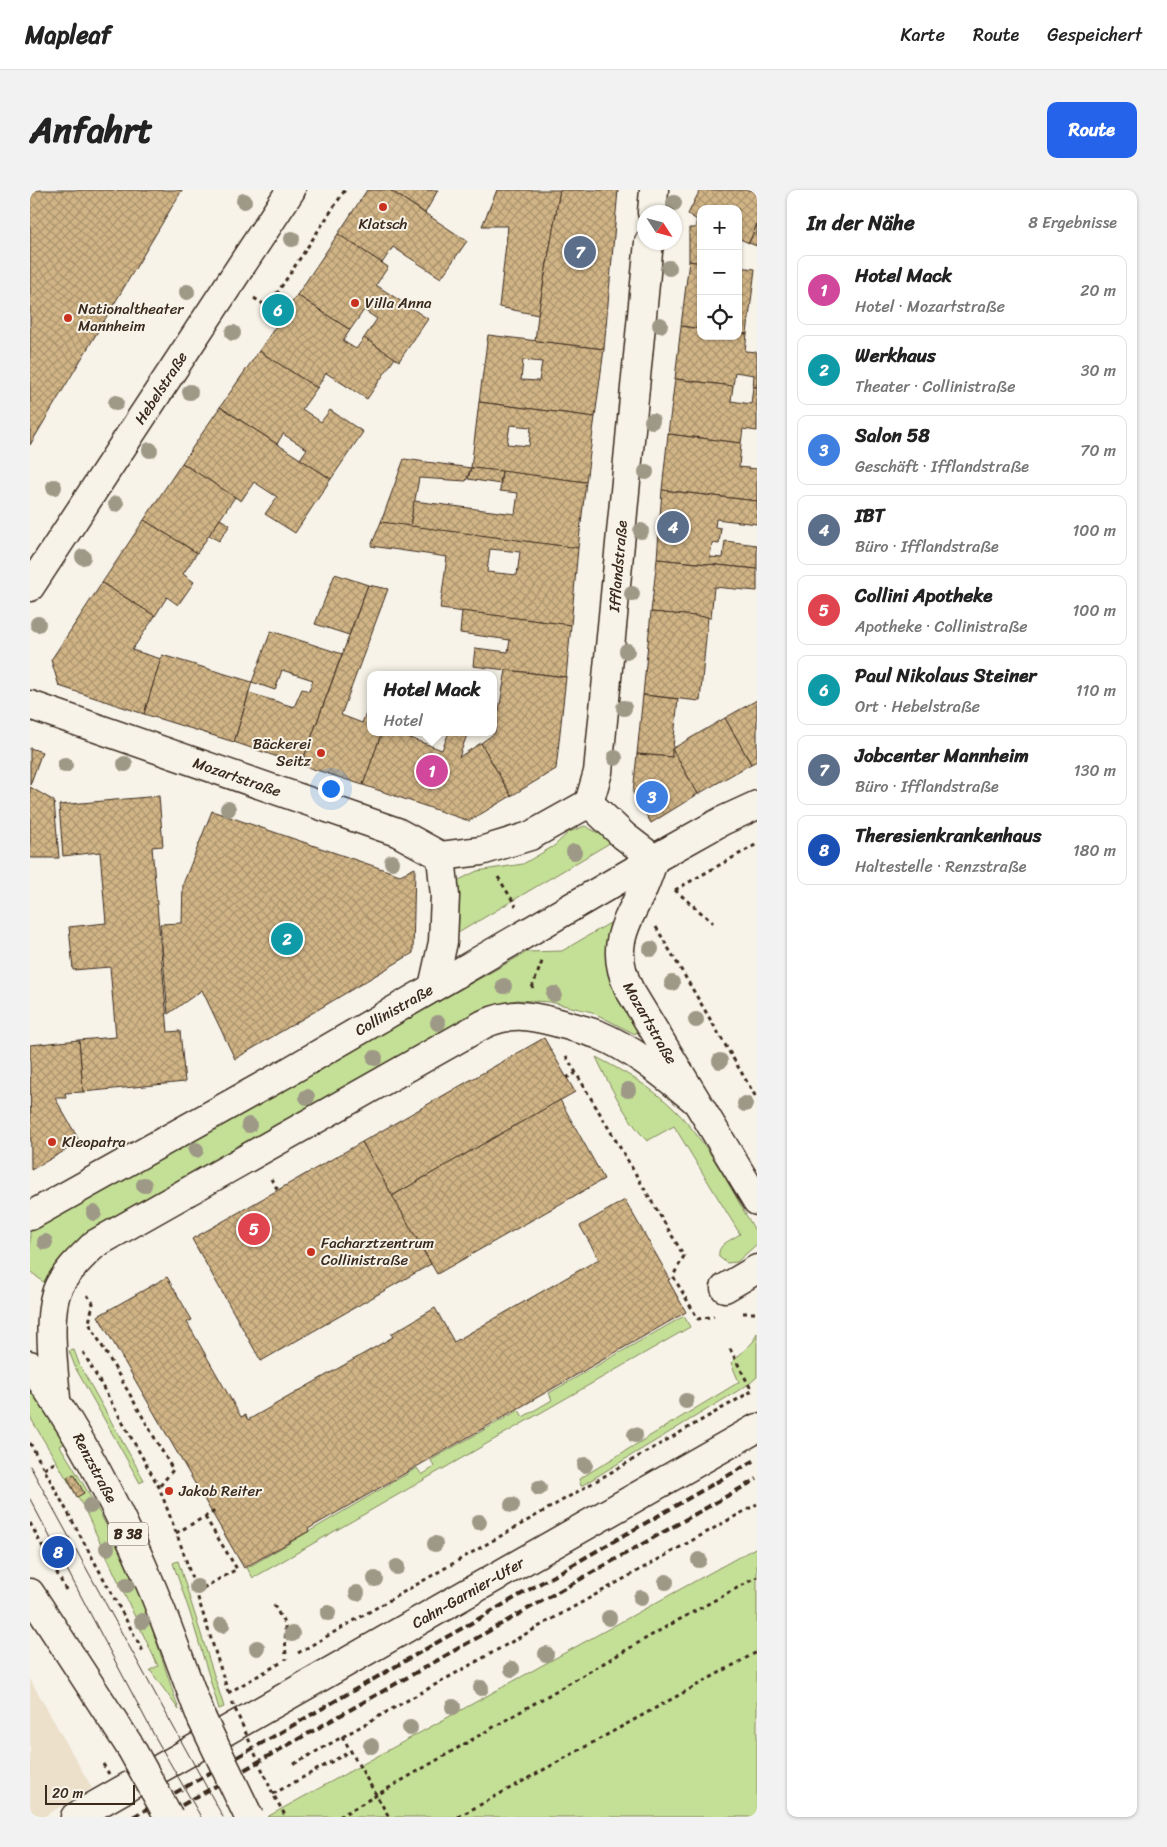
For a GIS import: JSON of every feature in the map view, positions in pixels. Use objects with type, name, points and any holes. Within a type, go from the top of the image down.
[{"type":"street","name":"Hebelstraße","points":[[30,587],[291,190]]},
{"type":"street","points":[[653,205],[654,190]]},
{"type":"street","name":"Ifflandstraße","points":[[589,803],[598,772],[648,250]]},
{"type":"street","name":"Mozartstraße","points":[[30,705],[398,832],[441,856]]},
{"type":"street","points":[[433,987],[443,942],[445,896],[441,856],[481,851],[530,836],[589,803],[624,836],[654,858]]},
{"type":"street","name":"Collinistraße","points":[[30,1216],[288,1072],[654,858],[757,804]]},
{"type":"street","name":"Mozartstraße","points":[[654,858],[641,893],[638,913],[620,943],[622,974],[629,989],[757,1202]]},
{"type":"street","name":"Mozartstraße","points":[[56,1399],[52,1315],[58,1286],[72,1266],[95,1244],[484,1024],[500,1017],[526,1015],[599,1035],[629,1051],[695,1100]]},
{"type":"street","points":[[725,1288],[757,1269]]},
{"type":"street","name":"Renzstraße","points":[[30,1365],[56,1399],[87,1450],[114,1503],[152,1589],[202,1719],[249,1817]]},
{"type":"street","name":"Cahn-Garnier-Ufer","points":[[75,1817],[757,1428]]},
{"type":"street","points":[[30,1593],[131,1748],[170,1817]]},
{"type":"path","points":[[230,283],[268,307],[345,190]]},
{"type":"path","points":[[668,894],[757,844]]},
{"type":"path","points":[[481,851],[532,930]]},
{"type":"path","points":[[675,890],[713,923]]},
{"type":"path","points":[[638,913],[757,1099]]},
{"type":"path","points":[[562,1050],[684,1256],[673,1276],[698,1319],[716,1316]]},
{"type":"path","points":[[566,1078],[576,1073]]},
{"type":"path","points":[[271,1179],[278,1190]]},
{"type":"path","points":[[93,1303],[89,1323],[173,1470],[159,1487]]},
{"type":"path","points":[[228,1693],[752,1391],[728,1347]]},
{"type":"path","points":[[82,1352],[159,1487],[196,1592],[228,1693],[273,1794],[286,1817]]},
{"type":"path","points":[[30,1443],[148,1660]]},
{"type":"path","points":[[44,1470],[62,1459]]},
{"type":"path","points":[[294,1764],[757,1504]]},
{"type":"path","points":[[176,1533],[215,1511]]},
{"type":"path","points":[[196,1592],[237,1569],[205,1517]]},
{"type":"path","points":[[339,1817],[664,1628],[757,1577]]},
{"type":"path","points":[[274,1605],[285,1626],[286,1660]]},
{"type":"path","points":[[458,1817],[757,1652]]},
{"type":"path","points":[[342,1736],[389,1817]]},
{"type":"path","points":[[273,1794],[351,1750]]},
{"type":"shaded area","points":[[30,1679],[92,1788],[43,1817],[30,1817]]},
{"type":"green space","points":[[585,826],[613,841],[453,936],[454,897],[459,880],[477,871],[523,864],[554,846],[569,832]]},
{"type":"green space","points":[[610,923],[607,953],[609,967],[616,993],[639,1030],[635,1034],[592,1012],[550,1002],[517,1000],[488,1007],[87,1235],[63,1258],[48,1286],[30,1271],[30,1232],[32,1230],[527,952],[562,951]]},
{"type":"green space","points":[[596,1057],[636,1079],[658,1095],[689,1125],[702,1142],[757,1234],[757,1244],[737,1262],[727,1263],[719,1257],[719,1253],[725,1243],[740,1234],[674,1126],[647,1141],[625,1112]]},
{"type":"green space","points":[[684,1316],[690,1327],[253,1578],[247,1568],[417,1468],[422,1475],[434,1467],[431,1460],[519,1410],[523,1417],[552,1400],[549,1393]]},
{"type":"green space","points":[[757,1333],[757,1377],[749,1384],[581,1486],[579,1479],[739,1382],[731,1363],[753,1342]]},
{"type":"green space","points":[[74,1350],[80,1366],[144,1480],[140,1483],[76,1369],[69,1351]]},
{"type":"green space","points":[[30,1387],[65,1443],[60,1446],[101,1515],[128,1569],[148,1617],[179,1710],[150,1670],[158,1666],[84,1508],[30,1417]]},
{"type":"green space","points":[[757,1547],[757,1817],[267,1817]]},
{"type":"green space","points":[[178,1561],[224,1707],[219,1709],[173,1563]]},
{"type":"building","name":"Nationaltheater Mannheim","points":[[30,190],[182,190],[30,445]]},
{"type":"building","points":[[367,190],[390,190],[467,241],[441,278],[393,247],[382,263],[338,234]]},
{"type":"building","points":[[390,190],[438,190],[425,213]]},
{"type":"building","points":[[497,190],[560,190],[538,315],[499,307],[508,226],[482,226]]},
{"type":"building","points":[[560,190],[618,190],[604,349],[535,341]]},
{"type":"building","points":[[700,190],[757,190],[757,224],[749,243],[742,240],[742,205],[697,205],[697,220],[688,214]]},
{"type":"building","points":[[697,220],[697,262],[689,261],[689,228],[695,228]]},
{"type":"building","points":[[757,224],[757,246],[749,243]]},
{"type":"building","name":"Villa Anna","points":[[338,234],[388,267],[376,285],[428,319],[399,361],[364,338],[377,319],[364,310],[350,330],[297,295]]},
{"type":"building","points":[[689,261],[697,262],[697,328],[681,326]]},
{"type":"building","points":[[742,267],[755,269],[747,334],[742,333]]},
{"type":"building","points":[[297,295],[350,330],[343,341],[356,349],[364,338],[395,358],[367,399],[326,373],[317,388],[259,351]]},
{"type":"building","points":[[681,326],[697,328],[697,340],[742,340],[742,333],[747,334],[745,351],[757,352],[757,387],[753,387],[754,375],[735,372],[733,386],[675,379]]},
{"type":"building","points":[[488,335],[604,349],[595,417],[479,402]],"holes":[[[523,360],[542,362],[539,381],[521,380]]]},
{"type":"building","points":[[259,351],[317,388],[302,409],[321,422],[330,410],[363,432],[331,479],[300,459],[307,449],[283,434],[277,444],[220,407]]},
{"type":"building","points":[[675,379],[733,386],[731,401],[751,404],[753,387],[757,387],[757,431],[743,429],[741,443],[668,434]]},
{"type":"building","points":[[479,402],[595,417],[586,482],[471,468]],"holes":[[[510,425],[531,427],[529,446],[507,444]]]},
{"type":"building","points":[[220,407],[331,479],[295,533],[265,514],[277,497],[254,482],[241,501],[182,463]]},
{"type":"building","points":[[668,434],[741,443],[739,467],[757,469],[757,501],[662,490]]},
{"type":"building","points":[[404,459],[471,468],[466,481],[419,478],[410,527],[381,522]]},
{"type":"building","points":[[182,463],[235,497],[197,553],[144,520]]},
{"type":"building","points":[[471,468],[502,471],[500,484],[468,479]]},
{"type":"building","points":[[502,471],[586,482],[578,548],[410,527],[414,501],[515,514],[518,493],[500,491]]},
{"type":"building","points":[[662,490],[757,501],[757,524],[716,519],[715,527],[721,528],[719,544],[712,543],[710,557],[723,558],[725,541],[757,545],[757,569],[657,559]]},
{"type":"building","points":[[220,519],[230,525],[219,541],[209,535]]},
{"type":"building","points":[[144,520],[197,553],[183,574],[194,582],[178,605],[167,597],[155,616],[102,583]]},
{"type":"building","points":[[381,522],[578,548],[571,625],[440,609],[447,557],[371,546]],"holes":[[[490,549],[520,552],[517,575],[487,572]]]},
{"type":"building","points":[[657,559],[757,569],[757,591],[714,587],[711,618],[651,612]]},
{"type":"building","points":[[335,574],[368,585],[349,635],[315,624]]},
{"type":"building","points":[[102,583],[155,616],[132,650],[161,659],[144,714],[59,686],[51,660]]},
{"type":"building","points":[[368,585],[388,589],[341,715],[362,723],[367,711],[367,736],[381,736],[363,785],[301,765]]},
{"type":"building","points":[[462,611],[571,625],[566,677],[473,666],[475,648],[508,652],[510,640],[460,633]]},
{"type":"building","points":[[651,612],[708,617],[700,701],[643,695]]},
{"type":"building","points":[[271,631],[342,654],[301,765],[234,742],[249,693],[294,707],[302,689],[309,691],[313,680],[282,670],[275,690],[252,682]]},
{"type":"building","points":[[162,655],[252,682],[234,742],[144,714]]},
{"type":"building","points":[[506,670],[566,677],[556,769],[511,796],[481,743],[491,736],[497,736],[497,722]]},
{"type":"building","points":[[643,695],[678,699],[672,757],[637,754]]},
{"type":"building","points":[[757,700],[757,761],[751,764],[725,718]]},
{"type":"building","points":[[725,718],[751,764],[698,794],[672,749]]},
{"type":"building","points":[[381,736],[405,736],[442,750],[447,736],[467,736],[459,757],[481,743],[511,796],[469,821],[363,785]]},
{"type":"building","points":[[30,748],[42,752],[30,785]]},
{"type":"building","points":[[672,749],[698,794],[651,823],[633,793],[637,754],[672,757]]},
{"type":"building","points":[[30,787],[54,801],[59,858],[30,858]]},
{"type":"building","points":[[159,796],[163,846],[152,847],[168,1032],[180,1031],[185,1082],[83,1092],[79,1040],[116,1037],[110,967],[73,970],[69,927],[106,923],[100,852],[63,856],[59,805]]},
{"type":"building","points":[[212,811],[400,875],[415,868],[413,953],[235,1059],[202,990],[168,1014],[160,924],[182,923],[183,884]]},
{"type":"building","points":[[544,1038],[575,1092],[392,1196],[362,1142]]},
{"type":"building","points":[[79,1040],[83,1092],[65,1093],[66,1098],[55,1098],[80,1142],[31,1170],[30,1045]]},
{"type":"building","points":[[560,1100],[604,1179],[437,1274],[392,1196]]},
{"type":"building","name":"Facharztzentrum Collinistraße","points":[[362,1142],[431,1264],[261,1361],[192,1239]]},
{"type":"building","points":[[625,1200],[670,1279],[668,1280],[686,1312],[308,1529],[309,1531],[244,1568],[98,1316],[167,1277],[192,1320],[187,1322],[188,1324],[241,1417],[245,1415],[248,1420],[393,1337],[391,1334],[435,1308],[454,1342],[599,1259],[580,1226]]},
{"type":"building","points":[[74,1474],[84,1493],[77,1497],[67,1477]]},
{"type":"tram line","points":[[30,1466],[223,1817]]},
{"type":"tram line","points":[[30,1499],[154,1735],[201,1817]]},
{"type":"railway","points":[[133,1817],[757,1459]]},
{"type":"railway","points":[[161,1817],[757,1479]]},
{"type":"place","name":"Klatsch","points":[[383,207]]},
{"type":"place","name":"Jobcenter Mannheim","points":[[580,252]]},
{"type":"place","name":"Villa Anna","points":[[355,303]]},
{"type":"place","name":"Paul Nikolaus Steiner","points":[[278,310]]},
{"type":"place","name":"Nationaltheater Mannheim","points":[[68,318]]},
{"type":"place","name":"IBT","points":[[673,527]]},
{"type":"place","name":"Bäckerei Seitz","points":[[321,753]]},
{"type":"place","name":"Hotel Mack","points":[[432,771]]},
{"type":"place","name":"Salon 58","points":[[652,797]]},
{"type":"place","name":"Werkhaus","points":[[287,939]]},
{"type":"place","name":"Kleopatra","points":[[52,1142]]},
{"type":"place","name":"Collini Apotheke","points":[[254,1229]]},
{"type":"place","name":"Facharztzentrum Collinistraße","points":[[311,1252]]},
{"type":"place","name":"Jakob Reiter","points":[[169,1491]]},
{"type":"place","name":"Theresienkrankenhaus","points":[[58,1552]]}]
